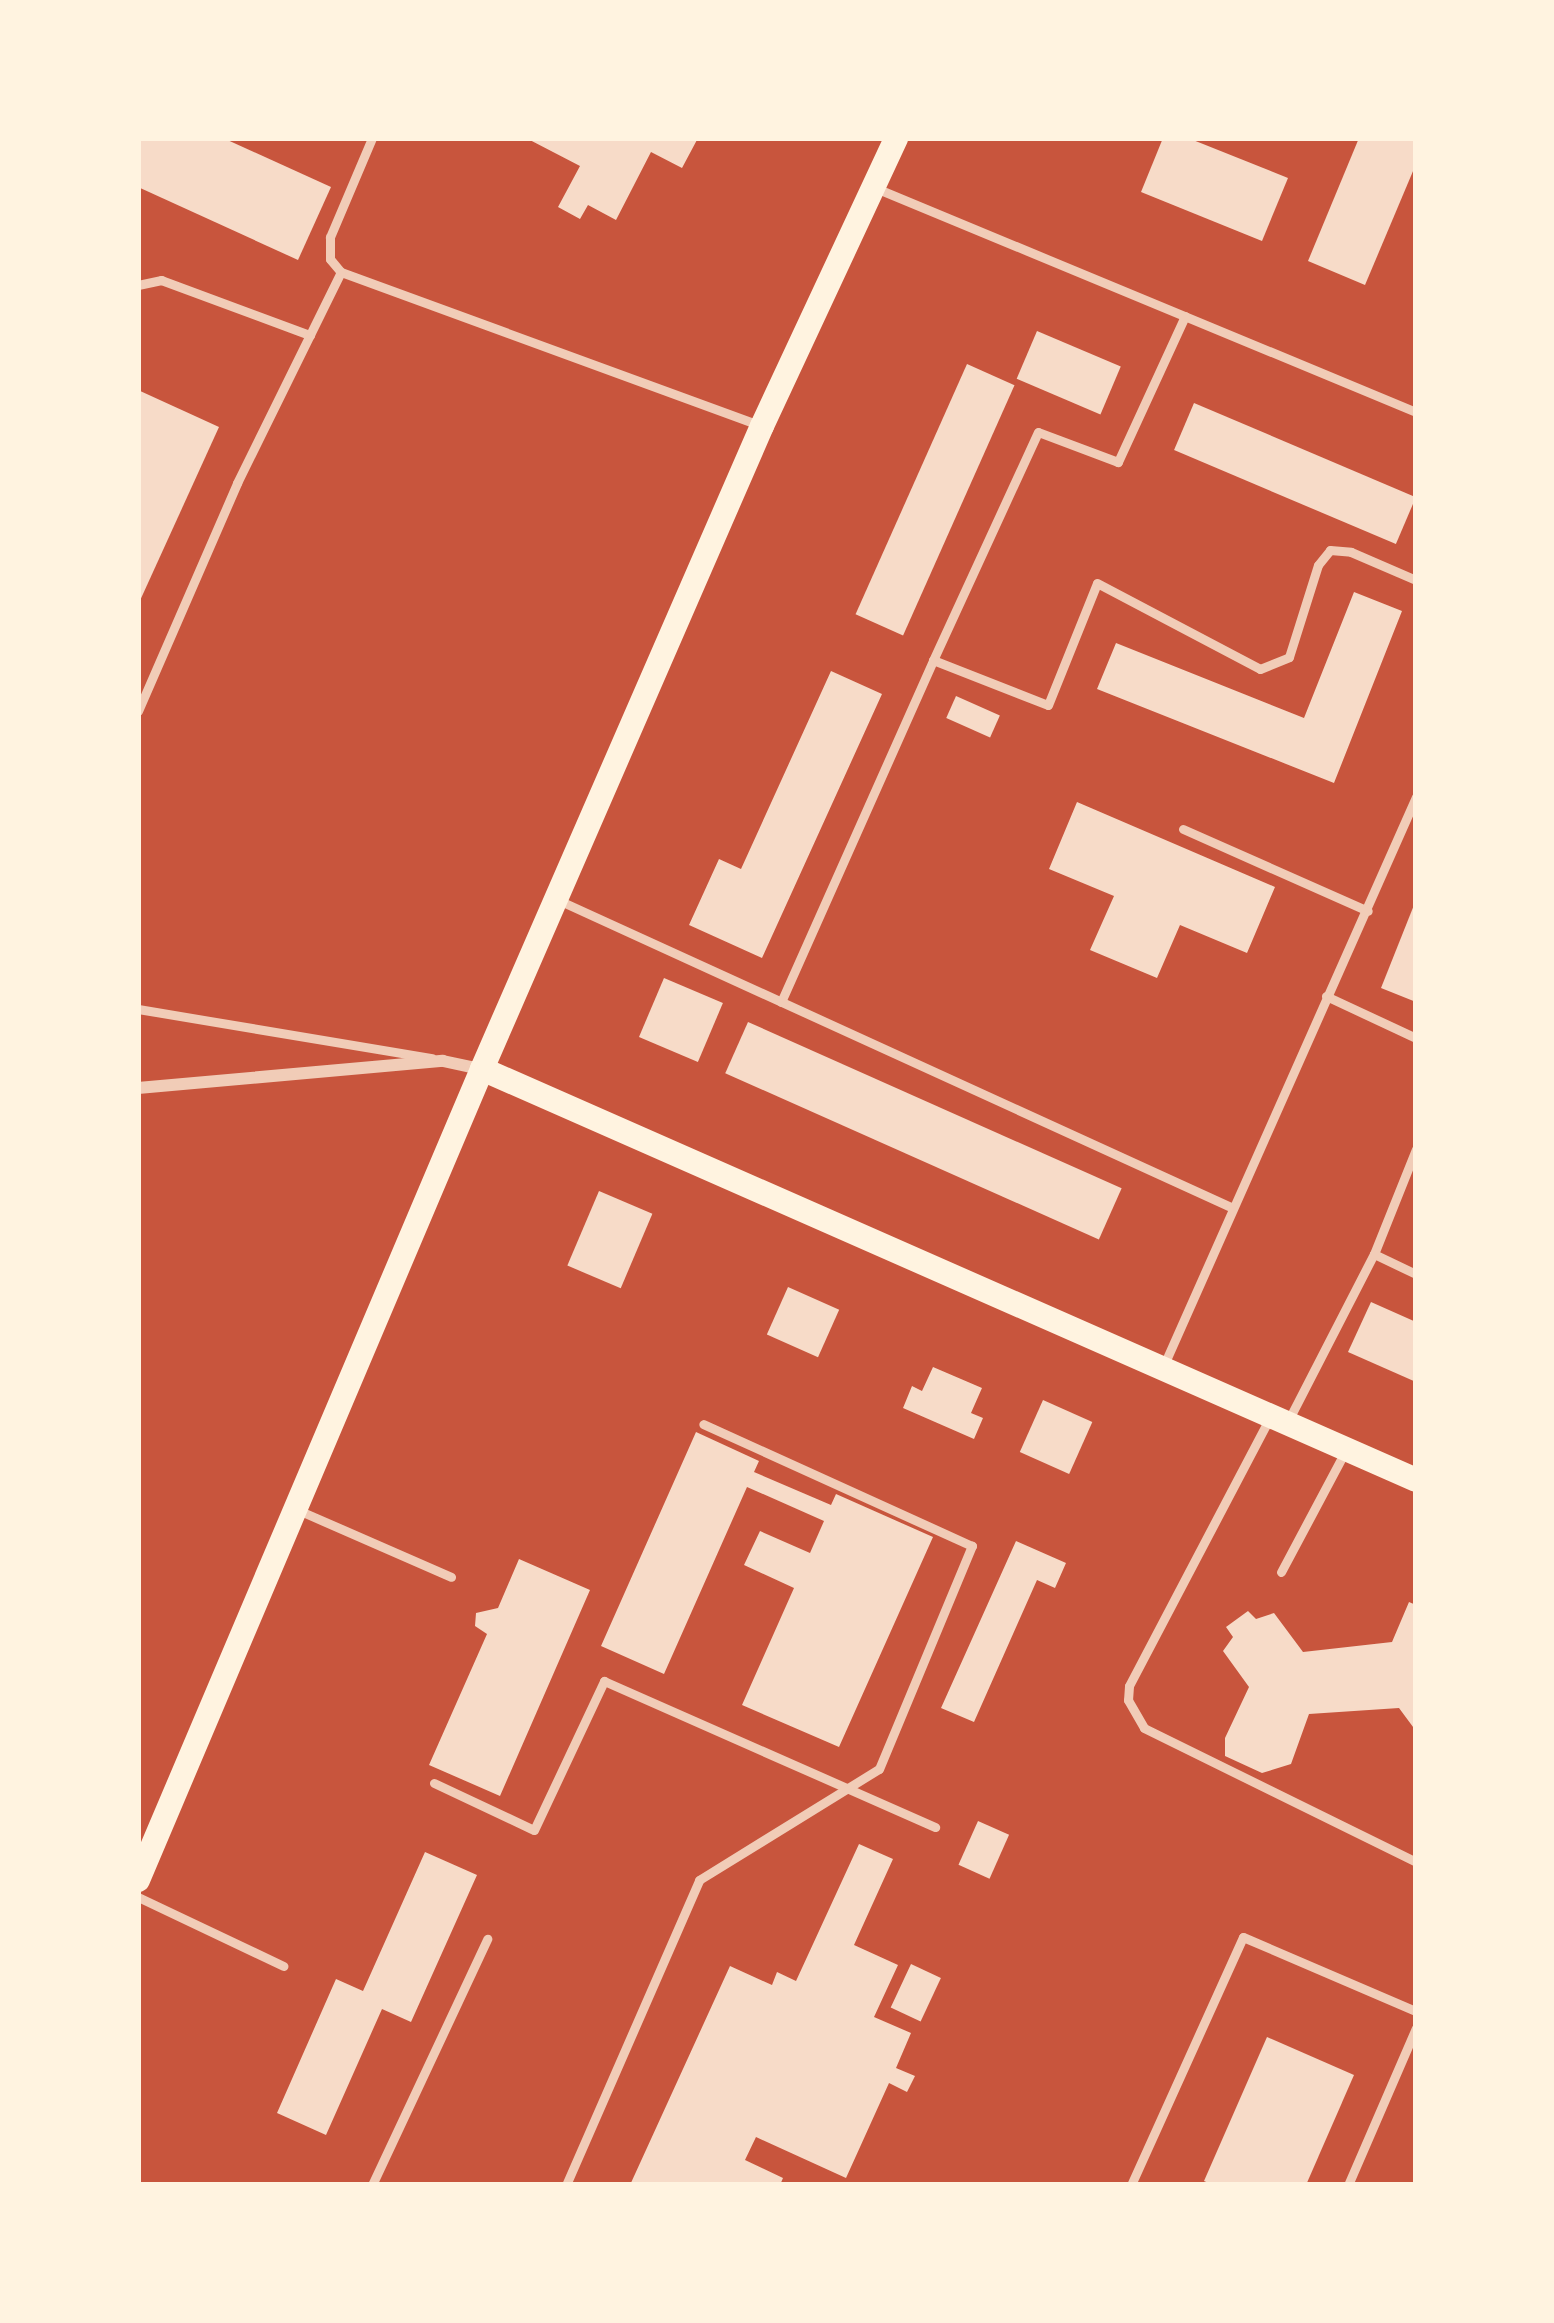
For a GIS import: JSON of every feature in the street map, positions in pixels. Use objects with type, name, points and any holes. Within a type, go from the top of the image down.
[{"type":"main road","points":[[138,1880],[293,1508],[761,427],[896,138]]},
{"type":"main road","points":[[482,1069],[1416,1480]]},
{"type":"street","points":[[138,1088],[443,1060],[482,1069]]},
{"type":"lane","points":[[372,138],[330,237],[330,259],[341,272],[761,427]]},
{"type":"lane","points":[[873,187],[1416,412]]},
{"type":"lane","points":[[138,711],[237,483],[341,272]]},
{"type":"lane","points":[[138,286],[161,280],[310,335]]},
{"type":"lane","points":[[781,1002],[1038,432],[1118,462],[1185,316]]},
{"type":"lane","points":[[933,660],[1048,705],[1097,583],[1260,669],[1288,657],[1318,565],[1330,550],[1351,552],[1416,580]]},
{"type":"lane","points":[[1162,1369],[1415,801]]},
{"type":"lane","points":[[1183,829],[1368,911]]},
{"type":"lane","points":[[556,899],[1231,1207]]},
{"type":"lane","points":[[1326,996],[1416,1038]]},
{"type":"lane","points":[[138,1009],[443,1060]]},
{"type":"lane","points":[[1416,1149],[1374,1254],[1129,1687],[1128,1700],[1144,1728],[1416,1862]]},
{"type":"lane","points":[[1374,1254],[1416,1274]]},
{"type":"lane","points":[[566,2185],[699,1880],[879,1769],[972,1546],[703,1424]]},
{"type":"lane","points":[[1281,1572],[1346,1450]]},
{"type":"lane","points":[[293,1508],[451,1577]]},
{"type":"lane","points":[[434,1783],[534,1830],[604,1681],[935,1827]]},
{"type":"lane","points":[[138,1897],[283,1966]]},
{"type":"lane","points":[[1131,2185],[1243,1937],[1416,2011]]},
{"type":"lane","points":[[372,2185],[487,1940]]},
{"type":"lane","points":[[1348,2185],[1416,2028]]},
{"type":"building","points":[[138,138],[223,138],[331,187],[298,260],[138,187]]},
{"type":"building","points":[[526,138],[698,138],[682,168],[651,152],[616,220],[588,205],[580,219],[558,207],[580,166]]},
{"type":"building","points":[[1163,138],[1188,138],[1288,178],[1262,241],[1141,192]]},
{"type":"building","points":[[1359,138],[1416,138],[1416,164],[1365,285],[1308,261]]},
{"type":"building","points":[[1037,331],[1121,367],[1100,414],[1017,379]]},
{"type":"building","points":[[967,364],[1015,385],[903,635],[856,614]]},
{"type":"building","points":[[138,390],[219,427],[138,605]]},
{"type":"building","points":[[1194,403],[1416,497],[1396,544],[1174,450]]},
{"type":"building","points":[[1354,592],[1402,611],[1334,783],[1097,689],[1116,643],[1304,718]]},
{"type":"building","points":[[831,671],[882,694],[762,958],[689,925],[719,859],[741,869]]},
{"type":"building","points":[[956,696],[1000,716],[990,737],[946,718]]},
{"type":"building","points":[[1077,802],[1275,887],[1247,953],[1180,925],[1157,978],[1090,950],[1114,896],[1049,869]]},
{"type":"building","points":[[1416,900],[1416,1002],[1381,988]]},
{"type":"building","points":[[664,978],[723,1003],[698,1062],[639,1037]]},
{"type":"building","points":[[748,1022],[1122,1188],[1099,1240],[725,1073]]},
{"type":"building","points":[[599,1191],[652,1214],[621,1288],[567,1266]]},
{"type":"building","points":[[788,1287],[839,1310],[818,1357],[767,1335]]},
{"type":"building","points":[[1371,1302],[1416,1322],[1416,1382],[1348,1352]]},
{"type":"building","points":[[933,1367],[982,1388],[971,1413],[983,1418],[974,1439],[903,1408],[912,1386],[922,1391]]},
{"type":"building","points":[[1043,1400],[1092,1422],[1069,1474],[1020,1452]]},
{"type":"building","points":[[696,1432],[759,1461],[754,1472],[831,1505],[836,1494],[933,1537],[839,1747],[742,1705],[794,1588],[744,1565],[760,1531],[810,1553],[824,1521],[747,1487],[664,1674],[601,1646]]},
{"type":"building","points":[[1016,1541],[1066,1563],[1055,1588],[1037,1580],[974,1722],[941,1708]]},
{"type":"building","points":[[519,1559],[590,1590],[500,1796],[429,1765],[487,1634],[475,1626],[476,1613],[498,1608]]},
{"type":"building","points":[[1409,1602],[1416,1605],[1416,1731],[1399,1708],[1309,1714],[1291,1764],[1262,1773],[1225,1756],[1225,1738],[1249,1687],[1223,1651],[1233,1637],[1226,1627],[1248,1611],[1256,1619],[1274,1613],[1303,1652],[1392,1642]]},
{"type":"building","points":[[978,1821],[1009,1835],[990,1879],[958,1865]]},
{"type":"building","points":[[859,1844],[893,1859],[854,1945],[898,1965],[874,2017],[911,2033],[896,2068],[915,2076],[907,2092],[889,2083],[846,2178],[756,2137],[745,2160],[783,2178],[780,2185],[630,2185],[730,1966],[772,1985],[777,1972],[796,1981]]},
{"type":"building","points":[[425,1852],[477,1875],[411,2022],[382,2009],[326,2135],[277,2113],[336,1979],[363,1991]]},
{"type":"building","points":[[911,1964],[941,1978],[921,2021],[891,2008]]},
{"type":"building","points":[[1267,2037],[1354,2075],[1306,2185],[1213,2185],[1204,2181]]}]
